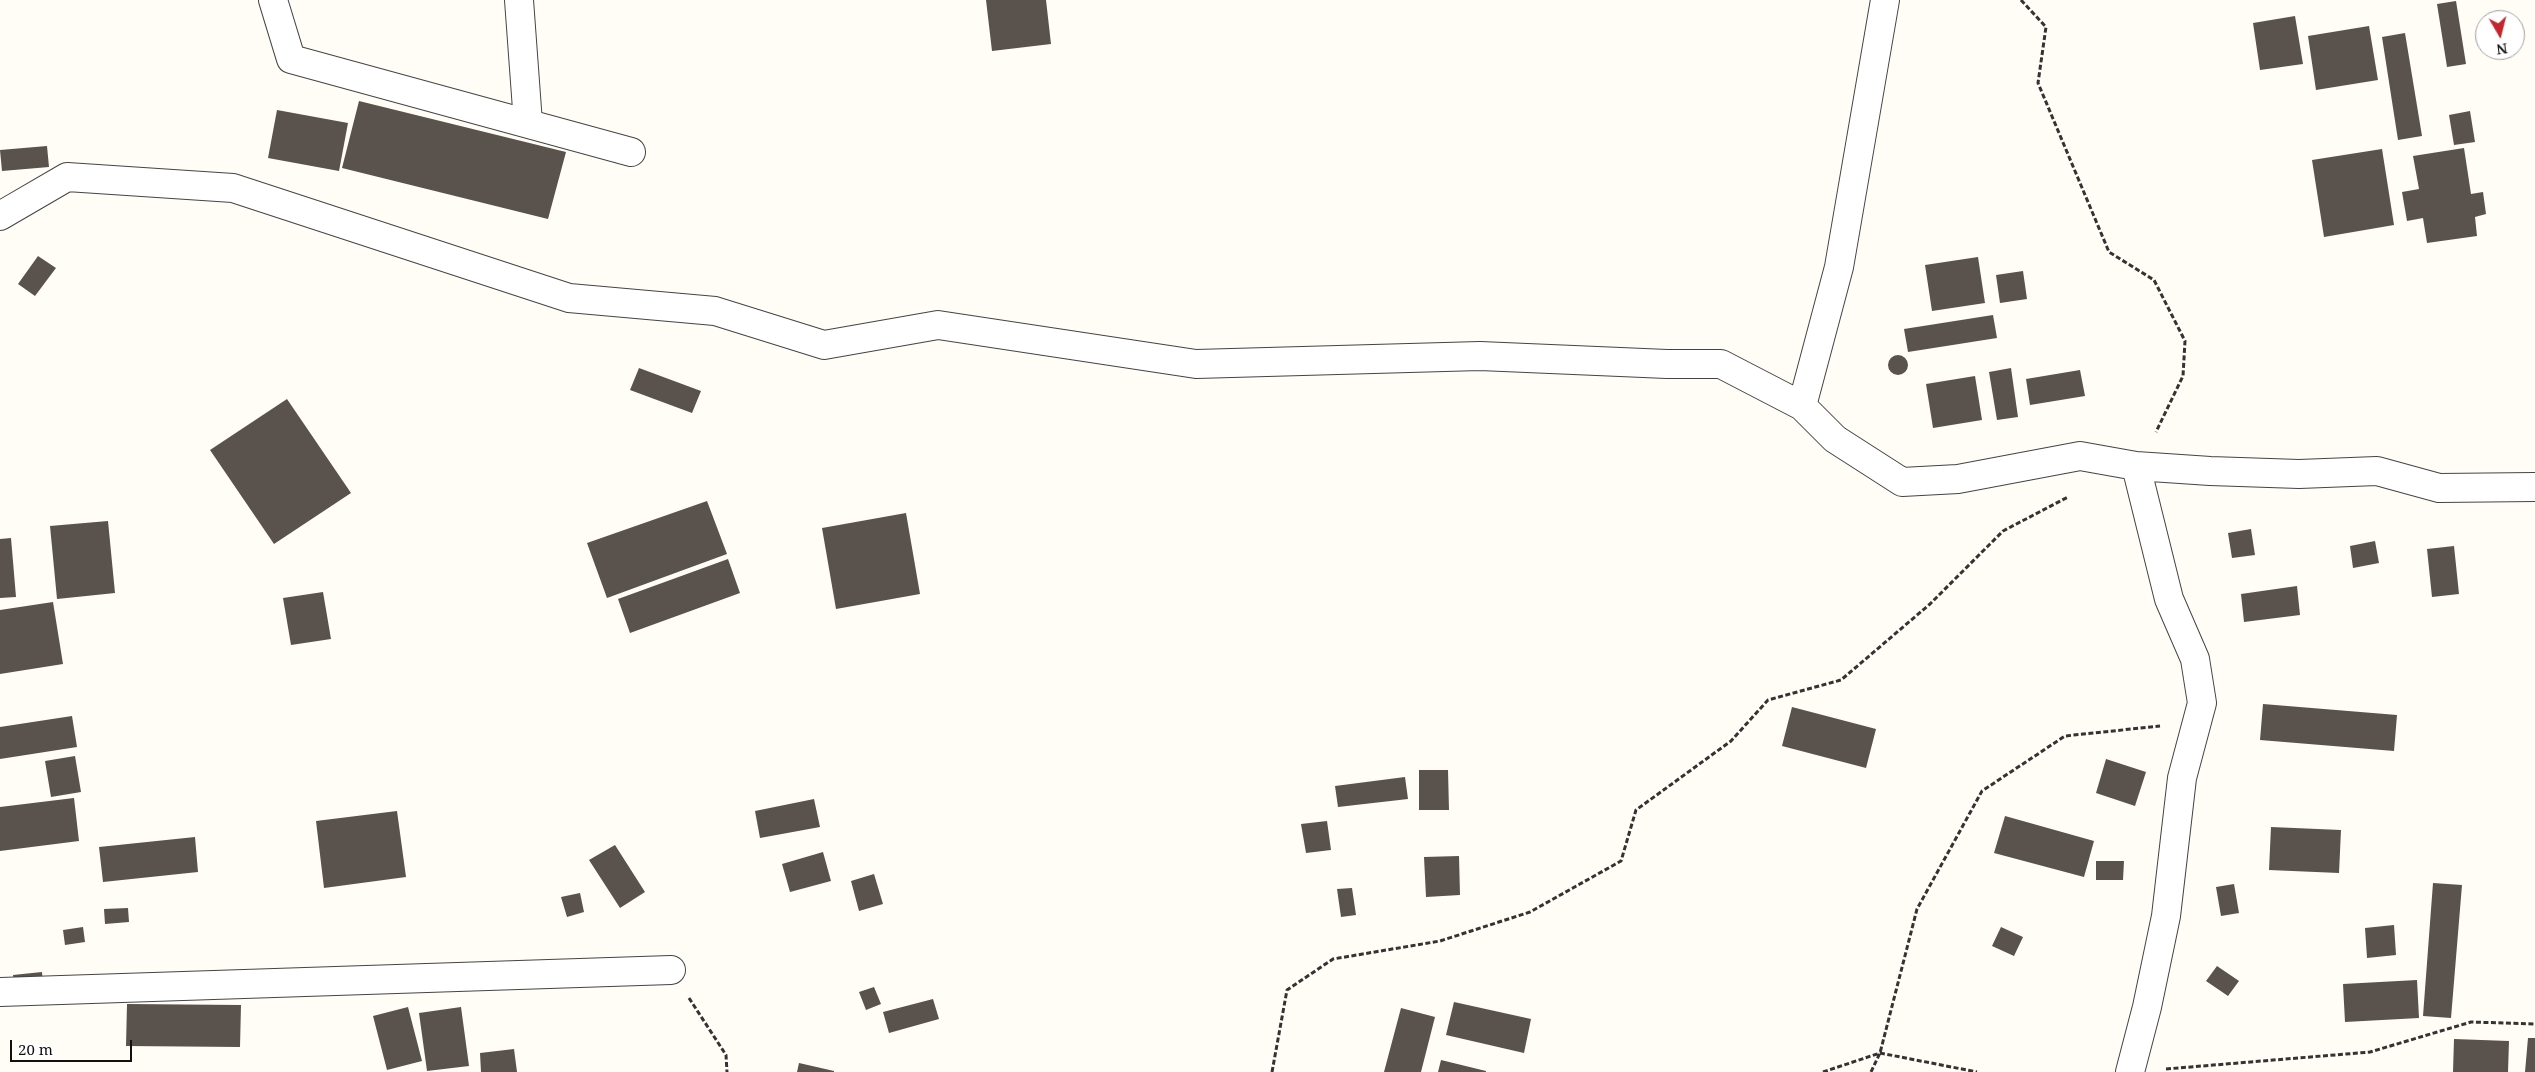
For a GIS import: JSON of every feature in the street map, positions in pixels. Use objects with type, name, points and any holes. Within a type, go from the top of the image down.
[{"type":"street","points":[[273,0],[291,59],[631,152]]},
{"type":"street","points":[[519,0],[528,123]]},
{"type":"street","points":[[1802,406],[1839,267],[1885,0]]},
{"type":"street","points":[[0,216],[67,177],[233,188],[568,298],[715,311],[824,345],[938,325],[1196,364],[1480,356],[1667,364],[1720,364],[1802,406],[1835,439],[1902,482],[1958,479],[2080,456],[2136,466],[2299,474],[2377,471],[2439,488],[2535,487]]},
{"type":"street","points":[[2130,1072],[2147,1006],[2166,916],[2182,778],[2202,703],[2195,659],[2169,599],[2136,466]]},
{"type":"street","points":[[0,992],[670,970]]},
{"type":"path","points":[[2021,0],[2046,27],[2038,83],[2109,252],[2154,280],[2184,341],[2183,376],[2164,420],[2136,466]]},
{"type":"path","points":[[1272,1072],[1287,990],[1333,958],[1440,941],[1530,912],[1621,861],[1636,810],[1731,741],[1768,700],[1841,680],[1930,604],[2003,531],[2071,496]]},
{"type":"path","points":[[1871,1072],[1880,1053],[1917,909],[1982,791],[2065,736],[2172,725],[2202,703]]},
{"type":"path","points":[[670,970],[726,1055],[727,1072]]},
{"type":"path","points":[[2130,1072],[2370,1052],[2471,1022],[2535,1024]]},
{"type":"path","points":[[1823,1072],[1880,1053],[1977,1072]]},
{"type":"building","points":[[986,0],[1046,0],[1051,44],[992,51]]},
{"type":"building","points":[[2456,1],[2466,64],[2447,67],[2437,4]]},
{"type":"building","points":[[2295,16],[2303,64],[2260,70],[2253,23]]},
{"type":"building","points":[[2369,26],[2378,80],[2316,90],[2308,36]]},
{"type":"building","points":[[2405,33],[2422,136],[2398,140],[2382,37]]},
{"type":"building","points":[[359,101],[566,152],[548,219],[342,168]]},
{"type":"building","points":[[277,110],[348,123],[339,171],[268,158]]},
{"type":"building","points":[[2470,111],[2475,142],[2454,145],[2449,115]]},
{"type":"building","points":[[47,146],[49,167],[2,171],[0,150]]},
{"type":"building","points":[[2464,148],[2471,194],[2483,192],[2486,214],[2475,217],[2477,236],[2427,243],[2423,218],[2407,221],[2402,192],[2419,189],[2413,156]]},
{"type":"building","points":[[2382,149],[2394,225],[2324,237],[2312,160]]},
{"type":"building","points":[[38,256],[56,268],[35,296],[18,284]]},
{"type":"building","points":[[1978,257],[1985,303],[1932,311],[1925,265]]},
{"type":"building","points":[[2023,271],[2027,299],[2000,303],[1996,275]]},
{"type":"building","points":[[1993,315],[1997,338],[1908,352],[1904,329]]},
{"type":"building","points":[[1898,355],[1905,358],[1908,365],[1905,372],[1898,375],[1891,372],[1888,365],[1891,358]]},
{"type":"building","points":[[639,368],[701,391],[692,413],[630,390]]},
{"type":"building","points":[[2011,368],[2018,417],[1997,420],[1989,372]]},
{"type":"building","points":[[2080,370],[2085,396],[2030,405],[2026,379]]},
{"type":"building","points":[[1975,376],[1982,420],[1933,428],[1926,384]]},
{"type":"building","points":[[287,399],[351,493],[274,544],[210,450]]},
{"type":"building","points":[[707,501],[727,554],[607,598],[587,543]]},
{"type":"building","points":[[906,513],[920,594],[836,609],[822,528]]},
{"type":"building","points":[[108,521],[115,593],[57,599],[50,526]]},
{"type":"building","points":[[2251,529],[2255,555],[2232,558],[2228,533]]},
{"type":"building","points":[[11,538],[16,597],[0,598],[0,539]]},
{"type":"building","points":[[2375,541],[2379,563],[2353,568],[2350,546]]},
{"type":"building","points":[[2454,546],[2459,594],[2432,597],[2427,549]]},
{"type":"building","points":[[728,559],[740,593],[630,633],[618,599]]},
{"type":"building","points":[[2297,586],[2300,615],[2244,622],[2241,594]]},
{"type":"building","points":[[323,592],[331,639],[291,645],[283,598]]},
{"type":"building","points":[[53,602],[63,664],[0,674],[0,610]]},
{"type":"building","points":[[2263,704],[2397,715],[2394,751],[2260,740]]},
{"type":"building","points":[[1792,707],[1876,729],[1866,768],[1782,746]]},
{"type":"building","points":[[72,716],[77,747],[0,759],[0,727]]},
{"type":"building","points":[[75,756],[81,792],[51,797],[45,761]]},
{"type":"building","points":[[2106,759],[2146,772],[2135,806],[2096,793]]},
{"type":"building","points":[[1419,770],[1448,770],[1449,810],[1419,810]]},
{"type":"building","points":[[1405,777],[1408,799],[1338,807],[1335,786]]},
{"type":"building","points":[[74,798],[79,841],[0,851],[0,807]]},
{"type":"building","points":[[814,799],[820,827],[760,838],[755,811]]},
{"type":"building","points":[[397,811],[406,877],[324,888],[316,821]]},
{"type":"building","points":[[2005,816],[2094,841],[2084,877],[1994,853]]},
{"type":"building","points":[[1327,821],[1331,850],[1306,853],[1301,824]]},
{"type":"building","points":[[2271,827],[2341,830],[2339,873],[2269,870]]},
{"type":"building","points":[[195,837],[198,872],[103,882],[99,847]]},
{"type":"building","points":[[615,845],[645,892],[620,908],[589,860]]},
{"type":"building","points":[[823,852],[831,881],[790,892],[782,864]]},
{"type":"building","points":[[1459,856],[1460,895],[1426,897],[1424,857]]},
{"type":"building","points":[[2096,861],[2124,861],[2123,880],[2096,880]]},
{"type":"building","points":[[874,874],[883,904],[859,911],[851,881]]},
{"type":"building","points":[[2433,883],[2462,885],[2451,1018],[2423,1016]]},
{"type":"building","points":[[2234,884],[2239,913],[2221,916],[2216,887]]},
{"type":"building","points":[[1352,888],[1356,915],[1341,917],[1337,889]]},
{"type":"building","points":[[580,893],[584,912],[567,917],[561,897]]},
{"type":"building","points":[[128,908],[129,922],[105,924],[104,909]]},
{"type":"building","points":[[2394,925],[2396,955],[2367,958],[2365,928]]},
{"type":"building","points":[[83,927],[85,942],[65,945],[63,930]]},
{"type":"building","points":[[2001,927],[2023,937],[2014,956],[1992,946]]},
{"type":"building","points":[[2217,966],[2239,981],[2228,996],[2206,981]]},
{"type":"building","points":[[42,972],[43,985],[15,988],[13,975]]},
{"type":"building","points":[[2417,980],[2419,1018],[2345,1022],[2343,984]]},
{"type":"building","points":[[874,987],[881,1004],[866,1010],[859,992]]},
{"type":"building","points":[[933,999],[939,1019],[889,1033],[883,1012]]},
{"type":"building","points":[[1454,1002],[1531,1019],[1524,1053],[1446,1035]]},
{"type":"building","points":[[127,1004],[241,1005],[240,1047],[126,1046]]},
{"type":"building","points":[[408,1007],[422,1061],[387,1070],[373,1016]]},
{"type":"building","points":[[461,1007],[469,1066],[427,1071],[419,1013]]},
{"type":"building","points":[[1401,1008],[1435,1017],[1421,1072],[1384,1072]]},
{"type":"building","points":[[2528,1038],[2535,1038],[2535,1072],[2525,1072]]},
{"type":"building","points":[[2454,1039],[2509,1041],[2508,1072],[2453,1072]]},
{"type":"building","points":[[514,1049],[517,1072],[481,1072],[480,1053]]},
{"type":"building","points":[[1441,1060],[1486,1071],[1486,1072],[1438,1072]]},
{"type":"building","points":[[799,1063],[834,1071],[834,1072],[797,1072]]}]
